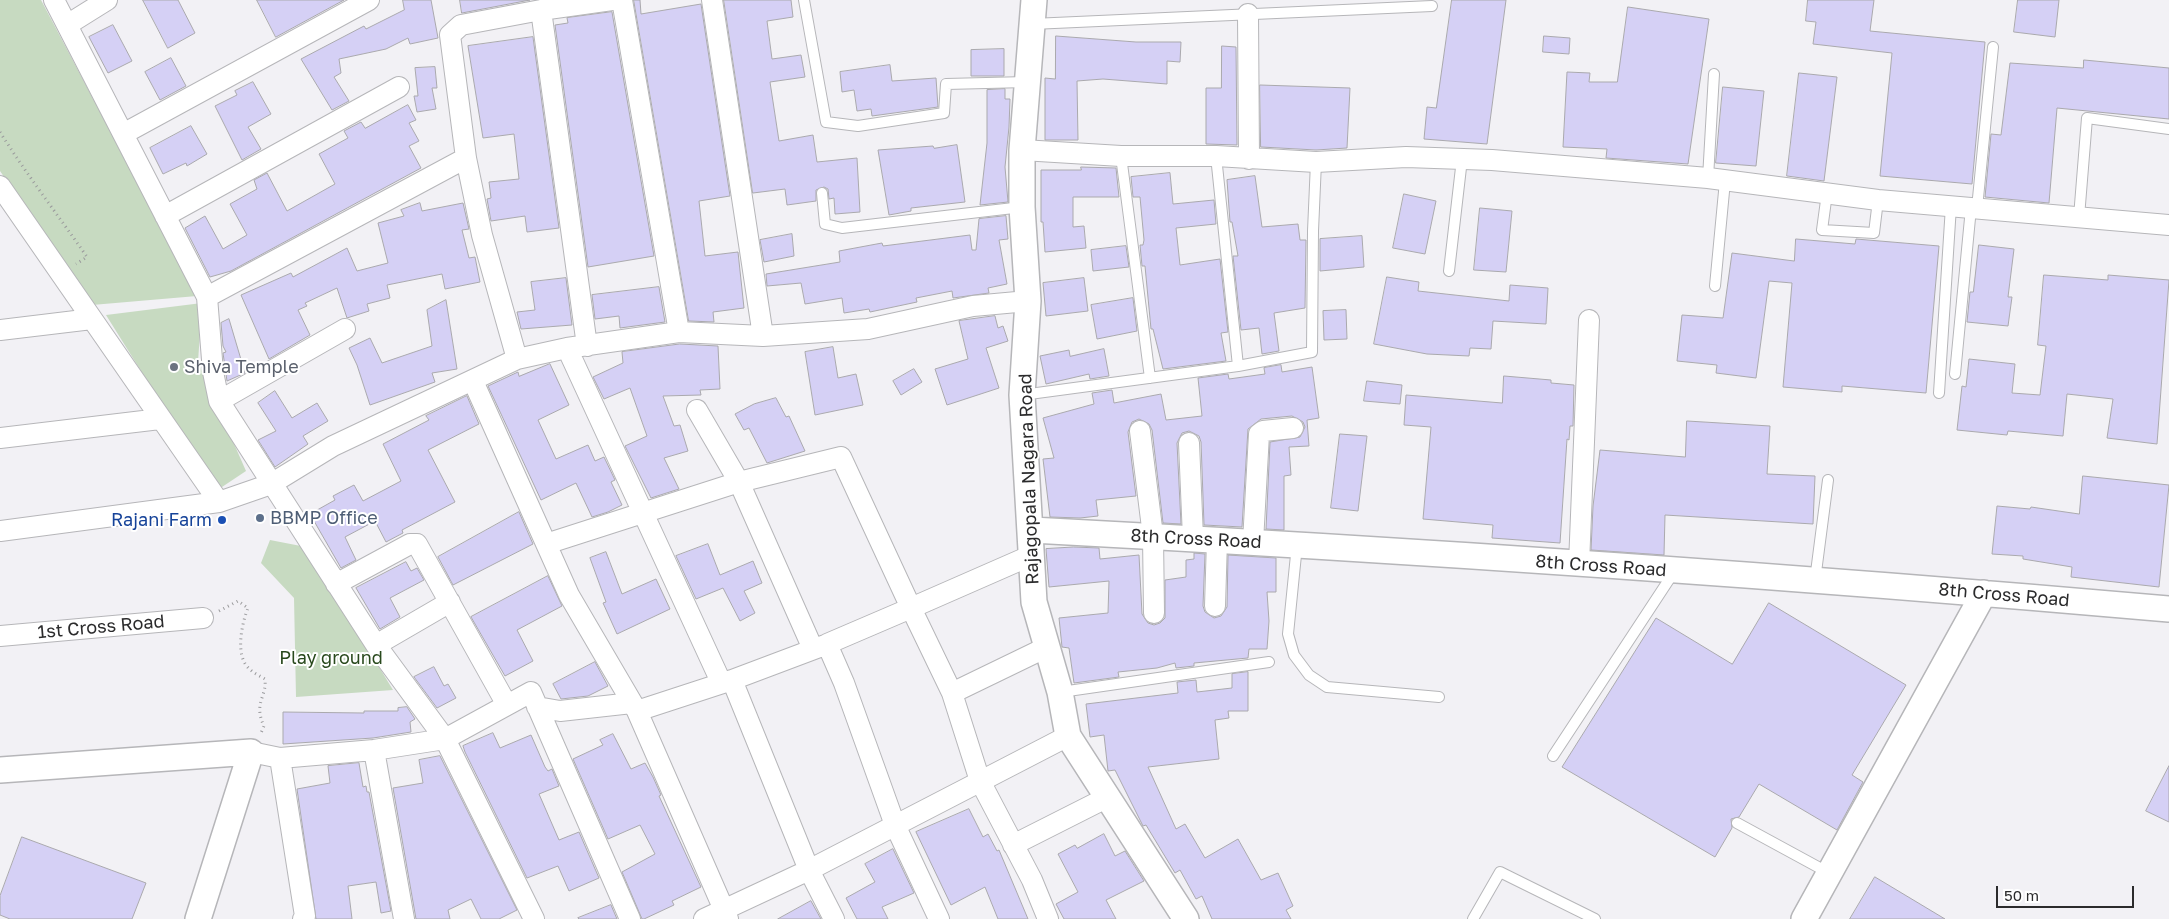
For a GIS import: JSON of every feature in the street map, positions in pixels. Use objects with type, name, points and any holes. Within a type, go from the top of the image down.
[{"type":"street","points":[[54,0],[207,297],[214,372],[219,401],[376,645],[445,739],[534,919]]},
{"type":"street","points":[[67,25],[107,0]]},
{"type":"street","points":[[122,134],[369,0]]},
{"type":"street","points":[[517,359],[482,235],[466,158],[450,35],[461,25],[540,10],[612,0]]},
{"type":"street","points":[[622,0],[679,332]]},
{"type":"street","points":[[712,0],[763,336]]},
{"type":"street","name":"Rajagopala Nagara Road","points":[[1034,0],[1022,150],[1022,207],[1028,301],[1022,395],[1032,530],[1034,602],[1060,692],[1068,736],[1186,919]]},
{"type":"street","points":[[540,10],[588,346]]},
{"type":"street","points":[[1248,14],[1249,159]]},
{"type":"street","points":[[165,216],[399,87]]},
{"type":"street","points":[[1022,150],[1121,156],[1216,156],[1316,162],[1406,157],[1462,159],[1716,179],[1878,200],[2169,225]]},
{"type":"street","points":[[207,297],[466,158]]},
{"type":"street","points":[[0,186],[219,502]]},
{"type":"street","points":[[0,531],[219,502],[271,484],[350,438],[517,359],[567,348],[679,332],[763,336],[868,329],[973,306],[1028,301]]},
{"type":"street","points":[[0,330],[92,319]]},
{"type":"street","points":[[1579,564],[1589,320]]},
{"type":"street","points":[[219,401],[345,330]]},
{"type":"street","points":[[567,348],[643,512],[727,681],[809,870],[834,919]]},
{"type":"street","points":[[473,381],[570,595],[634,707],[726,914]]},
{"type":"street","points":[[697,410],[739,482],[820,647],[844,683],[895,825],[939,919]]},
{"type":"street","points":[[0,438],[160,419]]},
{"type":"street","points":[[1254,542],[1259,434],[1263,431],[1293,428]]},
{"type":"street","points":[[1140,431],[1153,536],[1154,613]]},
{"type":"street","points":[[1189,444],[1193,538]]},
{"type":"street","points":[[546,544],[739,482],[841,457],[952,693],[980,781],[1032,880],[1048,919]]},
{"type":"street","name":"8th Cross Road","points":[[1032,530],[1297,544],[1984,593],[2169,609]]},
{"type":"street","points":[[1215,606],[1217,540]]},
{"type":"street","points":[[336,584],[410,544],[417,544],[506,706]]},
{"type":"street","points":[[537,707],[560,712],[634,707],[727,681],[820,647],[1032,555]]},
{"type":"street","points":[[1804,919],[1984,593]]},
{"type":"street","points":[[376,645],[450,602]]},
{"type":"street","name":"1st Cross Road","points":[[0,636],[202,618]]},
{"type":"street","points":[[952,693],[1047,647]]},
{"type":"street","points":[[0,770],[251,752],[280,758],[374,750],[445,739],[531,692],[630,919]]},
{"type":"street","points":[[704,919],[726,914],[1068,736]]},
{"type":"street","points":[[374,750],[404,919]]},
{"type":"street","points":[[198,919],[251,752]]},
{"type":"street","points":[[280,758],[305,918]]},
{"type":"street","points":[[1013,845],[1108,797]]},
{"type":"lane","points":[[804,0],[826,122],[858,126],[944,114],[946,84],[1027,82]]},
{"type":"lane","points":[[1032,24],[1432,6]]},
{"type":"lane","points":[[1955,374],[1993,47]]},
{"type":"lane","points":[[1714,74],[1716,179],[1715,286]]},
{"type":"lane","points":[[2079,217],[2087,118],[2169,129]]},
{"type":"lane","points":[[1121,156],[1150,378]]},
{"type":"lane","points":[[1216,156],[1238,366]]},
{"type":"lane","points":[[1449,271],[1462,159]]},
{"type":"lane","points":[[1022,395],[1238,366],[1312,352],[1313,231],[1316,162]]},
{"type":"lane","points":[[822,194],[825,224],[842,228],[1022,207]]},
{"type":"lane","points":[[1827,194],[1822,230],[1874,233],[1878,200]]},
{"type":"lane","points":[[1938,393],[1951,206]]},
{"type":"lane","points":[[1815,581],[1828,480]]},
{"type":"lane","points":[[1297,544],[1288,634],[1294,655],[1309,675],[1327,688],[1439,697]]},
{"type":"lane","points":[[1553,756],[1674,571]]},
{"type":"lane","points":[[1060,692],[1269,662]]},
{"type":"lane","points":[[1737,823],[1829,873]]},
{"type":"lane","points":[[1473,919],[1500,872],[1595,919]]},
{"type":"path","points":[[0,132],[25,172],[51,204],[87,257],[61,274]]},
{"type":"path","points":[[202,618],[238,601],[248,608],[242,634],[245,664],[253,673],[265,679],[266,687],[260,696],[260,717],[264,726],[251,752]]},
{"type":"green space","points":[[0,0],[41,0],[197,296],[92,305],[0,171]]},
{"type":"green space","points":[[202,303],[198,362],[246,471],[216,491],[106,315]]},
{"type":"green space","name":"Play ground","points":[[270,540],[306,547],[393,690],[296,697],[294,598],[261,563]]},
{"type":"building","points":[[143,0],[178,0],[195,33],[168,48]]},
{"type":"building","points":[[257,0],[344,0],[276,37]]},
{"type":"building","points":[[403,0],[431,0],[438,38],[410,44],[408,38],[386,49],[339,59],[341,73],[334,77],[349,101],[332,110],[301,59],[364,26],[366,29],[404,10]]},
{"type":"building","points":[[460,0],[530,0],[462,13]]},
{"type":"building","points":[[634,0],[640,0],[641,14],[701,4],[730,196],[699,201],[705,256],[738,252],[744,308],[713,312],[714,322],[689,321]]},
{"type":"building","points":[[724,0],[791,0],[793,17],[767,21],[772,59],[801,55],[805,77],[770,82],[779,141],[813,135],[817,162],[857,158],[860,212],[835,214],[834,198],[829,199],[828,189],[824,187],[816,190],[816,201],[787,205],[785,189],[753,193]]},
{"type":"building","points":[[1452,0],[1506,0],[1487,144],[1424,139],[1427,107],[1436,108]]},
{"type":"building","points":[[1808,0],[1874,0],[1870,31],[1985,42],[1972,184],[1880,176],[1892,53],[1813,44],[1816,22],[1806,21]]},
{"type":"building","points":[[2018,0],[2059,0],[2055,37],[2014,32]]},
{"type":"building","points":[[1628,7],[1709,19],[1688,164],[1606,158],[1607,149],[1563,147],[1567,72],[1590,73],[1589,82],[1617,82]]},
{"type":"building","points":[[612,12],[654,256],[588,267],[555,25],[568,23],[567,18]]},
{"type":"building","points":[[113,25],[132,61],[108,73],[89,37]]},
{"type":"building","points":[[1056,36],[1136,42],[1181,42],[1180,62],[1167,61],[1167,84],[1103,79],[1077,81],[1078,140],[1045,140],[1045,78],[1055,79]]},
{"type":"building","points":[[1544,36],[1570,38],[1569,54],[1543,52]]},
{"type":"building","points":[[533,37],[559,228],[527,232],[525,216],[491,221],[487,199],[491,198],[489,182],[519,179],[514,134],[483,138],[468,46]]},
{"type":"building","points":[[1222,46],[1236,47],[1237,145],[1206,144],[1206,88],[1221,88]]},
{"type":"building","points":[[1004,49],[1004,76],[971,76],[971,50]]},
{"type":"building","points":[[171,58],[186,86],[160,100],[145,72]]},
{"type":"building","points":[[2084,60],[2169,68],[2169,119],[2057,108],[2049,203],[1985,197],[1991,134],[2001,135],[2010,63],[2083,68]]},
{"type":"building","points":[[890,65],[892,81],[936,78],[938,107],[872,116],[871,109],[857,111],[854,90],[842,92],[840,72]]},
{"type":"building","points":[[435,67],[437,88],[432,88],[436,109],[417,112],[414,96],[418,96],[415,68]]},
{"type":"building","points":[[1799,73],[1837,77],[1824,181],[1787,176]]},
{"type":"building","points":[[253,82],[271,114],[248,127],[261,149],[242,160],[215,106],[237,95],[235,91]]},
{"type":"building","points":[[1260,85],[1350,88],[1347,148],[1316,150],[1261,147]]},
{"type":"building","points":[[1723,87],[1764,91],[1756,166],[1716,163]]},
{"type":"building","points":[[1005,89],[1005,99],[1010,99],[1005,167],[1008,202],[980,205],[987,143],[987,90]]},
{"type":"building","points":[[408,105],[416,120],[409,123],[419,141],[409,146],[421,168],[231,271],[210,277],[185,228],[205,216],[223,249],[247,235],[230,204],[257,189],[254,180],[267,173],[287,211],[335,184],[319,154],[348,138],[344,131],[361,122],[365,128]]},
{"type":"building","points":[[191,126],[207,154],[187,166],[186,163],[163,174],[150,148]]},
{"type":"building","points":[[957,145],[965,202],[911,208],[911,211],[889,215],[878,150],[933,146],[934,148]]},
{"type":"building","points":[[1081,167],[1116,168],[1119,197],[1073,197],[1073,227],[1084,226],[1086,248],[1045,252],[1043,222],[1041,222],[1041,170],[1081,170]]},
{"type":"building","points":[[1170,173],[1173,204],[1214,200],[1216,224],[1176,228],[1180,265],[1220,259],[1228,332],[1221,333],[1226,361],[1163,369],[1153,329],[1151,329],[1145,266],[1142,266],[1140,245],[1143,245],[1144,240],[1140,197],[1133,197],[1131,177]]},
{"type":"building","points":[[1255,176],[1262,227],[1298,224],[1300,240],[1306,240],[1305,308],[1274,313],[1279,351],[1262,354],[1259,328],[1241,330],[1233,256],[1238,256],[1232,222],[1230,222],[1227,180]]},
{"type":"building","points":[[1404,194],[1436,201],[1425,254],[1393,248]]},
{"type":"building","points":[[420,203],[422,211],[463,203],[469,229],[462,230],[469,258],[475,257],[480,282],[445,289],[442,274],[387,285],[390,298],[367,304],[369,311],[347,318],[337,288],[305,303],[307,306],[298,310],[310,335],[269,359],[241,295],[291,273],[293,277],[347,248],[357,271],[388,263],[378,223],[404,216],[401,210]]},
{"type":"building","points":[[1480,208],[1512,211],[1506,272],[1474,270]]},
{"type":"building","points":[[1006,216],[1008,239],[999,240],[1007,284],[988,288],[989,293],[953,298],[952,291],[916,298],[917,302],[870,312],[869,309],[844,313],[842,298],[805,304],[801,283],[767,286],[766,274],[840,262],[839,251],[882,243],[883,246],[970,235],[972,250],[976,250],[979,219]]},
{"type":"building","points":[[792,234],[794,256],[764,262],[760,240]]},
{"type":"building","points":[[1362,236],[1364,267],[1320,271],[1320,239]]},
{"type":"building","points":[[1796,239],[1855,244],[1856,239],[1939,246],[1926,393],[1842,386],[1842,392],[1783,387],[1792,283],[1769,281],[1756,378],[1716,373],[1717,365],[1677,361],[1682,315],[1723,318],[1732,253],[1794,261]]},
{"type":"building","points":[[1979,245],[2014,249],[2008,297],[2012,297],[2008,326],[1967,322],[1970,292],[1973,292]]},
{"type":"building","points":[[1126,246],[1129,267],[1093,271],[1091,250]]},
{"type":"building","points":[[2044,275],[2108,280],[2108,275],[2169,280],[2157,444],[2107,438],[2113,399],[2067,394],[2063,436],[2008,431],[2007,435],[1957,430],[1962,386],[1966,387],[1969,359],[2015,364],[2012,393],[2040,395],[2046,346],[2038,345]]},
{"type":"building","points":[[1387,277],[1419,282],[1418,291],[1509,301],[1510,285],[1548,288],[1546,324],[1493,321],[1491,349],[1470,348],[1469,356],[1427,354],[1374,344]]},
{"type":"building","points":[[566,278],[572,325],[521,329],[517,312],[535,310],[531,282]]},
{"type":"building","points":[[1084,278],[1088,311],[1046,316],[1043,283]]},
{"type":"building","points":[[659,287],[665,322],[620,328],[619,316],[595,319],[592,295]]},
{"type":"building","points":[[1133,298],[1137,331],[1097,339],[1091,305]]},
{"type":"building","points":[[446,300],[457,369],[432,373],[435,382],[370,405],[357,365],[349,348],[370,338],[382,363],[432,346],[427,310]]},
{"type":"building","points":[[1346,310],[1347,339],[1324,340],[1323,311]]},
{"type":"building","points":[[995,316],[998,328],[1003,326],[1008,341],[986,348],[999,388],[947,405],[935,369],[968,359],[959,321]]},
{"type":"building","points":[[229,319],[245,373],[227,381],[223,353],[226,352],[223,346],[221,323]]},
{"type":"building","points":[[680,344],[718,346],[720,389],[700,390],[701,395],[663,396],[674,426],[680,425],[688,451],[664,458],[679,489],[651,498],[625,446],[647,436],[630,388],[604,399],[593,377],[623,363],[622,352]]},
{"type":"building","points":[[833,347],[838,378],[856,374],[863,405],[815,415],[805,352]]},
{"type":"building","points":[[1104,349],[1109,376],[1090,379],[1089,374],[1046,384],[1040,356],[1069,350],[1070,356]]},
{"type":"building","points":[[550,364],[569,405],[538,420],[556,459],[588,445],[595,461],[604,457],[615,480],[611,482],[622,505],[608,512],[592,517],[576,483],[541,500],[488,386],[518,372],[519,376]]},
{"type":"building","points":[[1281,365],[1282,372],[1312,367],[1319,418],[1307,420],[1309,446],[1289,447],[1291,475],[1284,476],[1284,530],[1266,529],[1270,442],[1300,437],[1305,427],[1303,422],[1292,416],[1261,419],[1248,429],[1242,527],[1204,525],[1201,442],[1199,436],[1189,431],[1182,433],[1177,443],[1181,524],[1163,523],[1152,430],[1149,424],[1139,419],[1132,422],[1128,432],[1136,496],[1096,500],[1098,516],[1080,518],[1050,517],[1043,459],[1054,458],[1043,418],[1094,404],[1092,393],[1112,390],[1114,403],[1161,394],[1166,420],[1202,416],[1198,378],[1228,374],[1229,379],[1265,374],[1264,368]]},
{"type":"building","points":[[914,369],[922,382],[901,395],[893,381]]},
{"type":"building","points":[[1504,376],[1551,380],[1551,383],[1574,385],[1573,426],[1570,426],[1569,440],[1567,439],[1560,543],[1492,538],[1493,525],[1423,519],[1431,427],[1404,425],[1406,395],[1502,403]]},
{"type":"building","points":[[1367,381],[1402,385],[1400,404],[1364,401]]},
{"type":"building","points":[[275,391],[292,418],[317,403],[328,421],[303,436],[308,444],[275,467],[258,440],[276,431],[258,403]]},
{"type":"building","points":[[467,396],[479,424],[428,450],[455,502],[402,530],[403,533],[386,542],[375,521],[345,537],[356,560],[341,568],[310,514],[335,500],[333,496],[354,485],[363,501],[401,481],[383,444],[429,420],[426,416]]},
{"type":"building","points":[[776,398],[786,417],[789,416],[805,451],[767,463],[749,428],[744,430],[735,414],[754,404]]},
{"type":"building","points":[[1687,421],[1770,426],[1767,474],[1815,476],[1813,524],[1665,515],[1664,555],[1591,550],[1593,506],[1600,450],[1685,457]]},
{"type":"building","points":[[1340,434],[1367,436],[1358,511],[1331,508]]},
{"type":"building","points":[[2083,476],[2169,485],[2159,587],[2071,577],[2072,567],[2023,559],[2023,556],[1992,554],[1997,506],[2030,509],[2031,507],[2079,514]]},
{"type":"building","points":[[519,512],[533,544],[453,585],[438,557]]},
{"type":"building","points":[[708,544],[720,575],[753,561],[762,583],[744,591],[755,613],[740,621],[723,588],[696,599],[676,556]]},
{"type":"building","points":[[1099,548],[1100,559],[1139,555],[1142,614],[1148,623],[1154,625],[1160,623],[1165,618],[1165,580],[1186,577],[1186,560],[1194,559],[1194,553],[1205,554],[1203,606],[1205,612],[1214,618],[1221,616],[1227,607],[1228,555],[1276,558],[1276,592],[1267,592],[1269,621],[1267,649],[1249,649],[1248,658],[1194,663],[1194,666],[1176,668],[1175,663],[1157,668],[1118,672],[1119,677],[1074,683],[1069,648],[1062,647],[1059,618],[1108,613],[1109,581],[1049,587],[1046,549]]},
{"type":"building","points":[[606,552],[622,594],[656,579],[670,609],[617,634],[603,603],[606,602],[590,558]]},
{"type":"building","points":[[406,562],[411,571],[417,568],[424,580],[390,598],[400,617],[380,629],[356,588]]},
{"type":"building","points":[[548,576],[562,606],[517,630],[533,661],[505,676],[471,617]]},
{"type":"building","points":[[1769,603],[1906,685],[1852,775],[1863,782],[1837,830],[1759,784],[1739,817],[1731,819],[1732,828],[1715,857],[1562,767],[1656,618],[1732,664]]},
{"type":"building","points":[[595,662],[608,686],[588,696],[561,699],[553,684]]},
{"type":"building","points":[[434,667],[444,686],[448,684],[456,698],[437,708],[414,677]]},
{"type":"building","points":[[1248,672],[1248,711],[1228,711],[1229,718],[1215,720],[1219,759],[1148,767],[1176,829],[1185,824],[1205,858],[1238,839],[1261,880],[1278,873],[1293,906],[1286,910],[1291,919],[1212,919],[1202,896],[1196,899],[1180,870],[1175,873],[1146,825],[1143,826],[1115,770],[1108,771],[1104,735],[1090,737],[1086,704],[1178,693],[1177,682],[1196,680],[1197,692],[1232,688],[1232,674]]},
{"type":"building","points":[[407,707],[415,719],[410,722],[411,732],[373,738],[283,744],[283,712],[364,713],[364,711],[398,711],[398,708]]},
{"type":"building","points":[[493,733],[500,748],[531,735],[545,767],[548,771],[552,769],[559,786],[539,794],[559,840],[579,832],[599,878],[569,891],[558,866],[527,878],[463,746]]},
{"type":"building","points":[[613,734],[631,769],[645,763],[653,777],[661,795],[659,796],[701,887],[672,901],[674,905],[644,919],[642,919],[622,872],[655,854],[640,825],[608,839],[573,759],[603,745],[600,740]]},
{"type":"building","points":[[440,756],[517,910],[499,919],[481,919],[471,899],[448,910],[450,919],[416,919],[393,788],[423,783],[419,760]]},
{"type":"building","points":[[359,763],[363,787],[366,786],[367,792],[369,792],[391,911],[381,913],[376,882],[348,886],[352,919],[316,919],[297,789],[330,783],[328,766]]},
{"type":"building","points":[[2169,766],[2169,822],[2146,811]]},
{"type":"building","points":[[969,809],[983,837],[988,834],[997,851],[999,850],[1028,919],[998,919],[985,887],[951,905],[916,832]]},
{"type":"building","points":[[1104,834],[1115,856],[1125,851],[1144,881],[1106,900],[1116,919],[1064,919],[1056,904],[1078,892],[1058,854],[1075,845],[1077,848]]},
{"type":"building","points":[[22,837],[146,883],[132,919],[10,919],[0,915],[0,896]]},
{"type":"building","points":[[893,849],[914,893],[882,907],[888,919],[857,919],[846,898],[875,882],[865,864]]},
{"type":"building","points":[[1875,877],[1945,919],[1850,919]]},
{"type":"building","points":[[811,901],[821,919],[778,919]]},
{"type":"building","points":[[611,905],[617,919],[578,918]]},
{"type":"place","name":"Shiva Temple","points":[[174,367]]},
{"type":"place","name":"BBMP Office","points":[[260,518]]},
{"type":"place","name":"Rajani Farm","points":[[222,520]]}]
